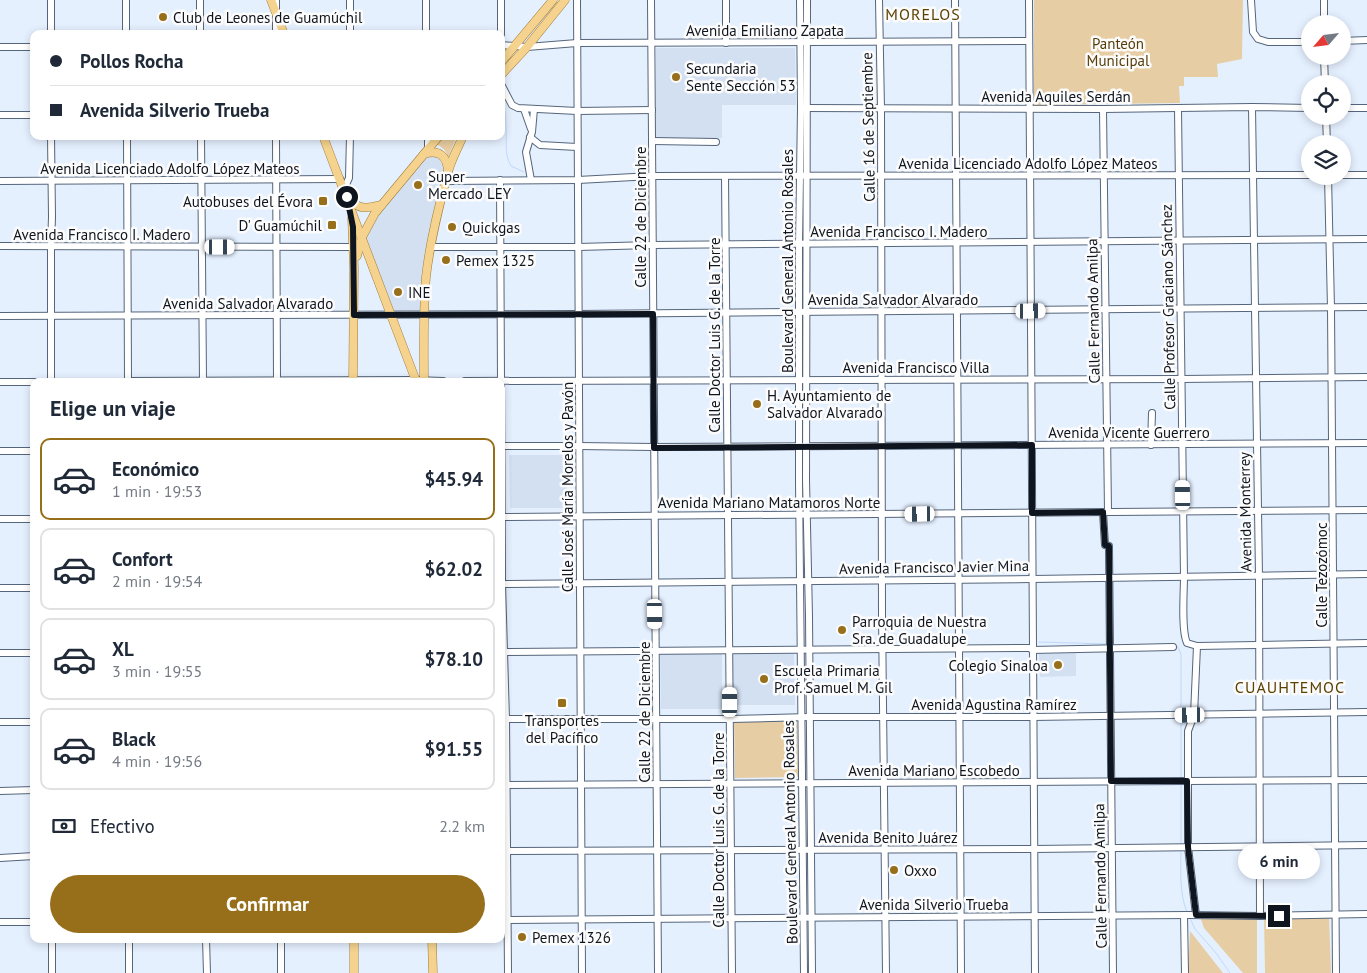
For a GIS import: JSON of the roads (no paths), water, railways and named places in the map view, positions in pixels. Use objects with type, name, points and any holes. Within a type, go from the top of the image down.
[{"type":"main road","points":[[271,0],[283,30]]},
{"type":"main road","points":[[505,57],[553,0]]},
{"type":"main road","points":[[505,71],[565,0]]},
{"type":"main road","points":[[325,140],[391,314],[419,378]]},
{"type":"main road","points":[[354,268],[362,238],[370,220],[436,140]]},
{"type":"main road","points":[[420,378],[426,277],[431,246],[442,192],[448,171],[461,140]]},
{"type":"main road","points":[[426,151],[438,153],[444,157],[448,163],[448,171]]},
{"type":"main road","points":[[345,194],[362,208],[381,205]]},
{"type":"main road","points":[[345,194],[352,220],[354,248],[353,378]]},
{"type":"main road","points":[[354,943],[354,973]]},
{"type":"main road","points":[[432,943],[433,973]]},
{"type":"street","points":[[51,0],[51,30]]},
{"type":"street","points":[[126,0],[126,30]]},
{"type":"street","points":[[200,0],[200,30]]},
{"type":"street","points":[[276,0],[276,30]]},
{"type":"street","points":[[350,0],[350,30]]},
{"type":"street","points":[[426,0],[426,30]]},
{"type":"street","points":[[501,0],[501,30]]},
{"type":"street","name":"Calle José María Morelos y Pavón","points":[[577,0],[582,973]]},
{"type":"street","name":"Calle 22 de Diciembre","points":[[651,0],[658,973]]},
{"type":"street","points":[[726,0],[726,42]]},
{"type":"street","name":"Boulevard General Antonio Rosales","points":[[800,0],[804,42],[807,176],[806,380],[800,582],[804,973]]},
{"type":"street","name":"Boulevard General Antonio Rosales","points":[[804,42],[807,0]]},
{"type":"street","name":"Calle 16 de Septiembre","points":[[879,0],[886,973]]},
{"type":"street","points":[[954,0],[961,973]]},
{"type":"street","points":[[1029,0],[1034,973]]},
{"type":"street","points":[[1251,0],[1253,32],[1258,39],[1268,42],[1301,42]]},
{"type":"street","points":[[1324,0],[1324,15]]},
{"type":"street","points":[[1351,41],[1367,40]]},
{"type":"street","name":"Avenida Emiliano Zapata","points":[[505,45],[527,47],[577,43],[1029,41]]},
{"type":"street","points":[[0,47],[30,47]]},
{"type":"street","points":[[505,91],[512,104],[524,109],[577,111],[652,110]]},
{"type":"street","name":"Avenida Monterrey","points":[[1252,107],[1259,576],[1260,916]]},
{"type":"street","name":"Boulevard General Antonio Rosales","points":[[803,447],[799,380],[798,312],[799,177],[805,108]]},
{"type":"street","name":"Avenida Aquiles Serdán","points":[[805,108],[1301,108]]},
{"type":"street","points":[[1351,108],[1367,108]]},
{"type":"street","points":[[524,109],[530,123],[531,135],[540,145],[577,147]]},
{"type":"street","points":[[531,180],[526,152],[531,135],[534,109]]},
{"type":"street","name":"Calle Fernando Amilpa","points":[[1104,109],[1108,445],[1105,545],[1109,546],[1113,973]]},
{"type":"street","name":"Calle Profesor Graciano Sánchez","points":[[1178,109],[1183,611],[1185,638],[1187,643],[1197,646]]},
{"type":"street","points":[[0,115],[30,115]]},
{"type":"street","points":[[51,140],[52,378]]},
{"type":"street","points":[[127,140],[128,378]]},
{"type":"street","points":[[201,140],[202,378]]},
{"type":"street","points":[[276,140],[278,378]]},
{"type":"street","points":[[345,194],[349,178],[350,140]]},
{"type":"street","points":[[426,151],[427,140]]},
{"type":"street","points":[[652,142],[716,142]]},
{"type":"street","name":"Avenida Licenciado Adolfo López Mateos","points":[[446,180],[578,180],[652,176],[1301,175]]},
{"type":"street","points":[[1351,175],[1367,175]]},
{"type":"street","name":"Calle Doctor Luis G. de la Torre","points":[[725,176],[732,973]]},
{"type":"street","name":"Avenida Licenciado Adolfo López Mateos","points":[[0,181],[340,179]]},
{"type":"street","points":[[500,180],[502,378]]},
{"type":"street","name":"Calle Tezozómoc","points":[[1328,185],[1332,377],[1336,973]]},
{"type":"street","name":"Avenida Francisco I. Madero","points":[[431,246],[578,247],[1367,239]]},
{"type":"street","name":"Avenida Francisco I. Madero","points":[[0,246],[354,248]]},
{"type":"street","name":"Avenida Salvador Alvarado","points":[[0,316],[653,314],[1367,307]]},
{"type":"street","name":"Avenida Francisco Villa","points":[[505,381],[1182,379],[1367,376]]},
{"type":"street","points":[[0,382],[30,382]]},
{"type":"street","points":[[1151,445],[1152,413]]},
{"type":"street","name":"Avenida Vicente Guerrero","points":[[505,446],[654,448],[1367,443]]},
{"type":"street","points":[[0,451],[30,450]]},
{"type":"street","name":"Avenida Mariano Matamoros Norte","points":[[505,517],[1367,510]]},
{"type":"street","name":"Boulevard General Antonio Rosales","points":[[803,514],[808,581],[812,973]]},
{"type":"street","points":[[0,519],[30,519]]},
{"type":"street","name":"Avenida Francisco Javier Mina","points":[[505,584],[1367,574]]},
{"type":"street","points":[[0,588],[30,588]]},
{"type":"street","points":[[1196,915],[1186,847],[1188,731],[1192,715],[1197,646],[1367,643]]},
{"type":"street","points":[[505,652],[959,648],[1110,649],[1173,647]]},
{"type":"street","points":[[0,653],[30,653]]},
{"type":"street","name":"Avenida Agustina Ramírez","points":[[505,720],[1176,716],[1367,712]]},
{"type":"street","points":[[0,722],[30,722]]},
{"type":"street","name":"Avenida Mariano Escobedo","points":[[505,784],[1367,780]]},
{"type":"street","points":[[0,791],[30,790]]},
{"type":"street","name":"Avenida Benito Juárez","points":[[505,851],[960,850],[1367,845]]},
{"type":"street","points":[[0,858],[30,856]]},
{"type":"street","name":"Avenida Silverio Trueba","points":[[505,920],[1367,914]]},
{"type":"street","points":[[1184,915],[1185,973]]},
{"type":"street","points":[[0,922],[30,922]]},
{"type":"street","points":[[505,933],[508,973]]},
{"type":"street","points":[[52,943],[52,973]]},
{"type":"street","points":[[128,943],[128,973]]},
{"type":"street","points":[[206,943],[207,973]]},
{"type":"street","points":[[281,943],[281,973]]},
{"type":"waterway","points":[[505,116],[507,157],[511,166],[524,172]]},
{"type":"waterway","points":[[1039,642],[1108,644]]},
{"type":"waterway","points":[[1157,644],[1170,644]]},
{"type":"waterway","points":[[1174,645],[1178,647],[1181,654],[1181,713]]},
{"type":"waterway","points":[[1181,717],[1181,778]]},
{"type":"waterway","points":[[1181,784],[1181,845]]},
{"type":"waterway","points":[[1181,849],[1182,889],[1187,912]]},
{"type":"waterway","points":[[1190,918],[1195,929],[1230,973]]},
{"type":"place","name":"Club de Leones de Guamúchil","points":[[163,17]]},
{"type":"place","name":"Secundaria Sente Sección 53","points":[[676,77]]},
{"type":"place","name":"Super Mercado LEY","points":[[418,185]]},
{"type":"place","name":"Autobuses del Évora","points":[[323,201]]},
{"type":"place","name":"D' Guamúchil","points":[[332,225]]},
{"type":"place","name":"Quickgas","points":[[452,227]]},
{"type":"place","name":"Pemex 1325","points":[[446,260]]},
{"type":"place","name":"INE","points":[[398,292]]},
{"type":"place","name":"H. Ayuntamiento de Salvador Alvarado","points":[[757,404]]},
{"type":"place","name":"Parroquia de Nuestra Sra. de Guadalupe","points":[[842,630]]},
{"type":"place","name":"Colegio Sinaloa","points":[[1058,665]]},
{"type":"place","name":"Escuela Primaria Prof. Samuel M. Gil","points":[[764,679]]},
{"type":"place","name":"Transportes del Pacífico","points":[[562,703]]},
{"type":"place","name":"Oxxo","points":[[894,870]]},
{"type":"place","name":"Pemex 1326","points":[[522,937]]},
{"type":"district","name":"MORELOS","points":[[923,14]]},
{"type":"district","name":"CUAUHTEMOC","points":[[1290,687]]},
{"type":"park label","name":"Panteón Municipal","points":[[1118,52]]}]
